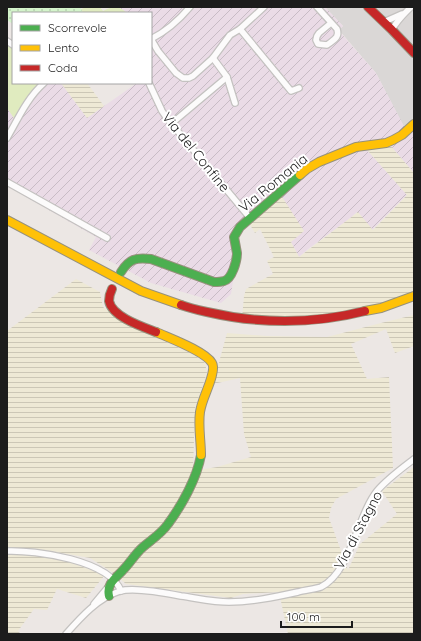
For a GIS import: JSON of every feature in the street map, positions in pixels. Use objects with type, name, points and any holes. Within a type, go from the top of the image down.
[{"type":"main road","points":[[368,7],[414,53]]},
{"type":"main road","name":"Via Romania","points":[[120,272],[128,262],[143,258],[214,282],[225,282],[231,275],[236,264],[237,254],[235,236],[240,227],[307,169],[319,162],[356,147],[393,140],[414,124]]},
{"type":"main road","points":[[7,220],[88,264],[142,291],[186,307],[224,316],[271,321],[321,319],[365,312],[394,304],[414,296]]},
{"type":"main road","points":[[7,227],[140,297],[187,313],[223,322],[253,326],[282,327],[322,325],[367,318],[414,303]]},
{"type":"main road","points":[[109,596],[108,591],[112,582],[173,518],[198,468],[201,456],[200,415],[213,370],[213,366],[207,358],[195,350],[124,318],[114,311],[109,302],[112,289]]},
{"type":"street","points":[[152,38],[171,26],[190,7]]},
{"type":"street","points":[[152,41],[156,49],[178,75],[183,78],[189,78],[194,76],[213,58],[230,35],[240,29],[264,7]]},
{"type":"street","points":[[317,7],[331,23]]},
{"type":"street","points":[[392,30],[404,13],[411,7]]},
{"type":"street","points":[[384,22],[404,13]]},
{"type":"street","points":[[240,29],[291,92],[299,88]]},
{"type":"street","points":[[213,58],[227,77],[235,102]]},
{"type":"street","points":[[171,124],[227,77]]},
{"type":"street","points":[[7,138],[28,100],[43,84]]},
{"type":"street","name":"Via del Confine","points":[[149,84],[162,111],[171,124],[250,218]]},
{"type":"street","points":[[7,182],[107,238]]},
{"type":"street","name":"Via di Stagno","points":[[87,613],[109,596],[121,591],[133,590],[153,592],[227,602],[275,598],[309,589],[320,588],[328,583],[340,568],[354,541],[365,511],[376,491],[390,478],[414,460]]},
{"type":"street","points":[[7,551],[19,550],[68,558],[104,572],[112,582],[119,586],[121,591]]},
{"type":"street","points":[[66,634],[87,613],[112,582]]},
{"type":"shaded area","points":[[119,7],[325,7],[343,26],[339,31],[376,73],[406,130],[414,124],[414,173],[389,144],[366,145],[368,151],[407,195],[372,230],[357,212],[299,257],[291,242],[280,193],[236,233],[236,263],[231,294],[221,303],[151,283],[89,250],[96,237],[7,186],[7,108],[16,120],[43,84],[62,84],[87,118],[136,84],[152,84],[152,38],[155,37],[152,33],[152,12],[126,12]]},
{"type":"shaded area","points":[[325,7],[414,7],[414,124],[406,131],[376,73],[339,30],[343,26]]},
{"type":"shaded area","points":[[62,84],[88,84],[104,106],[87,118]]},
{"type":"shaded area","points":[[389,144],[414,173],[414,296],[347,316],[242,318],[246,289],[273,274],[267,261],[274,257],[260,229],[255,233],[247,220],[279,192],[304,231],[291,242],[299,257],[358,212],[373,230],[407,195],[368,151],[366,145]]},
{"type":"shaded area","points":[[76,279],[100,292],[103,307],[124,323],[193,354],[205,363],[207,373],[195,408],[193,471],[217,467],[251,457],[244,434],[240,378],[213,384],[227,333],[267,336],[327,337],[414,315],[414,346],[395,353],[386,329],[351,344],[367,379],[389,377],[393,468],[336,499],[331,508],[329,518],[348,570],[360,544],[397,514],[382,491],[414,467],[414,634],[288,634],[279,592],[243,594],[231,598],[126,584],[115,574],[90,558],[33,549],[105,575],[86,598],[57,589],[47,610],[34,609],[18,631],[21,634],[7,634],[7,331]]},
{"type":"green space","points":[[7,7],[80,7],[82,12],[12,12],[12,23],[7,20]]},
{"type":"green space","points":[[87,7],[100,7],[103,11],[115,7],[126,12],[82,12],[81,9]]},
{"type":"green space","points":[[7,41],[12,44],[12,84],[43,84],[16,121],[7,108]]},
{"type":"traffic: fast","points":[[121,272],[127,264],[133,260],[146,258],[214,282],[222,282],[227,280],[234,269],[237,253],[234,237],[240,227],[300,175]]},
{"type":"traffic: fast","points":[[109,596],[108,592],[112,582],[140,550],[162,531],[173,517],[184,500],[196,473],[201,455]]},
{"type":"traffic: slow","points":[[300,175],[319,162],[356,147],[386,143],[393,140],[402,135],[414,124]]},
{"type":"traffic: slow","points":[[7,220],[141,291],[181,305]]},
{"type":"traffic: slow","points":[[365,311],[381,308],[414,296]]},
{"type":"traffic: slow","points":[[156,332],[195,350],[208,358],[213,364],[212,375],[202,403],[199,417],[201,455]]},
{"type":"traffic: jam","points":[[368,7],[414,53]]},
{"type":"traffic: jam","points":[[112,289],[109,301],[111,307],[116,312],[129,321],[156,332]]},
{"type":"traffic: jam","points":[[181,305],[197,310],[246,319],[286,321],[326,318],[365,311]]}]
